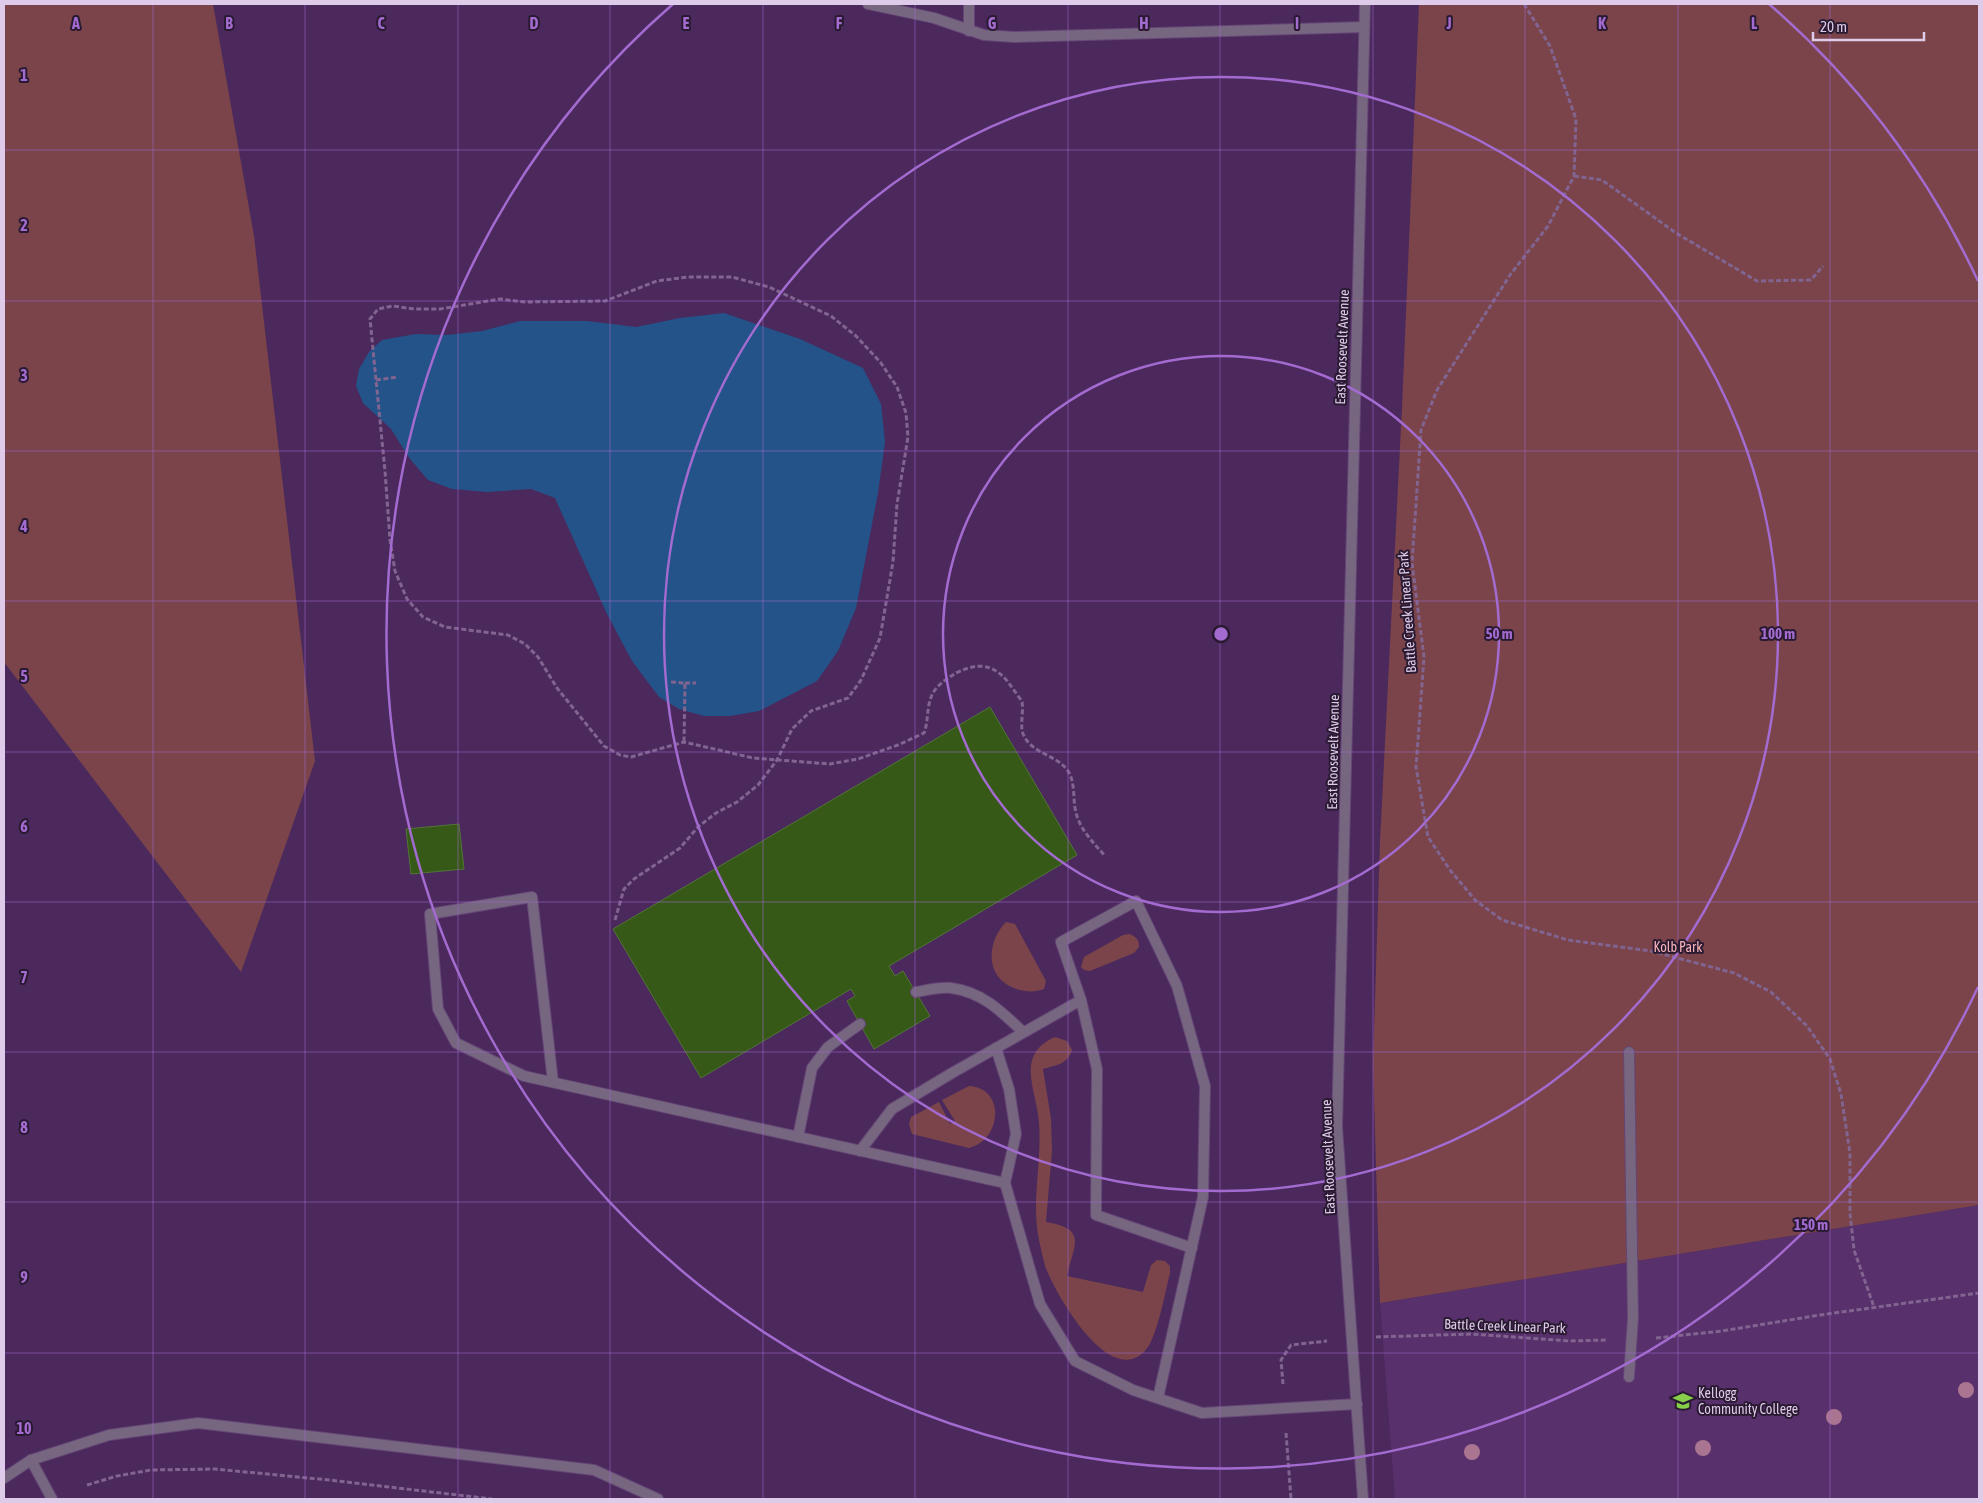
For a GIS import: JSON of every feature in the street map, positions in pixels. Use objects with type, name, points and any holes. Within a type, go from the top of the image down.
[{"type":"street","points":[[868,4],[934,18],[984,36],[1014,38],[1364,27]]},
{"type":"street","points":[[969,4],[969,31]]},
{"type":"street","name":"East Roosevelt Avenue","points":[[1363,1499],[1338,1127],[1365,4]]},
{"type":"street","points":[[553,1082],[532,897],[430,914],[438,1009],[456,1043],[524,1076],[1005,1183]]},
{"type":"street","points":[[1158,1398],[1192,1248],[1203,1197],[1205,1086],[1177,986],[1136,901],[1061,942],[1081,1000],[1097,1069],[1096,1215],[1192,1248]]},
{"type":"street","points":[[916,992],[950,988],[974,994],[995,1006],[1022,1032]]},
{"type":"street","points":[[860,1151],[892,1109],[1022,1032],[1081,1000]]},
{"type":"street","points":[[798,1137],[812,1068],[828,1047],[860,1024]]},
{"type":"street","points":[[996,1048],[1010,1089],[1016,1134],[1005,1183],[1040,1304],[1076,1361],[1133,1390],[1202,1413],[1357,1404]]},
{"type":"street","points":[[1629,1377],[1633,1318],[1630,1052]]},
{"type":"street","points":[[4,1478],[31,1460],[108,1435],[198,1423],[594,1470],[658,1499]]},
{"type":"street","points":[[31,1460],[52,1499]]},
{"type":"path","name":"Battle Creek Linear Park","points":[[1524,4],[1550,46],[1576,119],[1574,176],[1548,226],[1510,276],[1437,390],[1420,430],[1412,563],[1424,658],[1416,767],[1428,837],[1450,870],[1475,900],[1502,920],[1568,940],[1650,951],[1734,973],[1771,992],[1807,1026],[1830,1060],[1841,1094],[1850,1153],[1850,1213],[1854,1250],[1874,1307]]},
{"type":"path","points":[[1574,176],[1602,180],[1676,233],[1757,281],[1812,280],[1823,266]]},
{"type":"path","points":[[615,920],[624,889],[680,848],[698,827],[716,813],[737,802],[758,785],[777,760],[792,729],[811,711],[848,698],[861,680],[880,638],[893,562],[897,504],[908,437],[906,413],[897,387],[875,356],[856,336],[831,316],[769,287],[732,277],[688,277],[657,282],[605,301],[525,302],[500,299],[440,309],[414,309],[393,306],[378,309],[370,318],[386,471],[390,540],[395,571],[407,600],[423,616],[445,627],[508,635],[525,644],[538,657],[557,688],[604,746],[620,755],[631,757],[684,742],[753,758],[777,760],[830,764],[858,760],[924,733],[928,722],[928,706],[934,691],[946,678],[965,669],[978,666],[992,668],[1004,675],[1022,701],[1023,735],[1032,746],[1060,762],[1069,773],[1074,793],[1075,809],[1082,828],[1105,856]]},
{"type":"path","points":[[376,380],[398,377]]},
{"type":"path","points":[[671,682],[696,683]]},
{"type":"path","points":[[684,742],[685,683]]},
{"type":"path","name":"Battle Creek Linear Park","points":[[1291,1499],[1281,1360],[1291,1345],[1352,1338],[1471,1334],[1570,1341],[1661,1338],[1722,1331],[1874,1307],[1979,1293]]},
{"type":"path","points":[[87,1485],[117,1476],[151,1470],[215,1469],[492,1499]]},
{"type":"shaded area","name":"Kellogg Community College","points":[[1979,1205],[1979,1499],[1395,1499],[1380,1303]]},
{"type":"green space","points":[[4,4],[213,4],[254,236],[315,761],[241,972],[4,662]]},
{"type":"green space","name":"Kolb Park","points":[[1419,4],[1979,4],[1979,1205],[1380,1303],[1373,1063],[1380,841],[1402,408]]},
{"type":"green space","points":[[1006,922],[1015,924],[1046,981],[1044,989],[1026,991],[1009,986],[1000,979],[995,971],[992,962],[994,941]]},
{"type":"green space","points":[[1129,934],[1135,937],[1138,942],[1139,947],[1134,953],[1090,971],[1084,970],[1081,967],[1084,957],[1123,935]]},
{"type":"green space","points":[[1055,1037],[1067,1041],[1072,1050],[1064,1062],[1043,1069],[1051,1119],[1052,1151],[1046,1222],[1068,1229],[1073,1234],[1075,1247],[1067,1276],[1143,1292],[1151,1265],[1157,1260],[1165,1261],[1170,1266],[1163,1303],[1153,1337],[1144,1352],[1130,1359],[1115,1357],[1099,1347],[1085,1332],[1060,1296],[1045,1266],[1037,1226],[1036,1197],[1040,1138],[1032,1086],[1031,1063],[1035,1053],[1042,1045]]},
{"type":"green space","points":[[969,1086],[981,1089],[989,1095],[994,1104],[995,1115],[993,1125],[988,1135],[980,1143],[969,1148],[912,1134],[909,1124],[911,1117],[939,1102],[950,1124],[955,1121],[942,1100]]},
{"type":"water","points":[[724,313],[800,339],[863,368],[881,404],[885,442],[878,493],[856,608],[838,651],[817,681],[759,711],[730,716],[704,716],[679,709],[659,697],[632,661],[607,614],[555,498],[531,489],[487,492],[452,489],[428,480],[410,459],[391,429],[363,403],[356,386],[359,369],[369,352],[382,340],[416,334],[447,335],[482,331],[520,321],[587,321],[636,327],[680,318]]},
{"type":"building","points":[[990,707],[1077,855],[889,966],[895,976],[903,971],[930,1016],[874,1049],[847,1001],[855,996],[851,989],[701,1078],[613,929]]},
{"type":"building","points":[[459,824],[464,869],[411,874],[406,829]]},
{"type":"place","name":"Kellogg Community College","points":[[1683,1401]]}]
